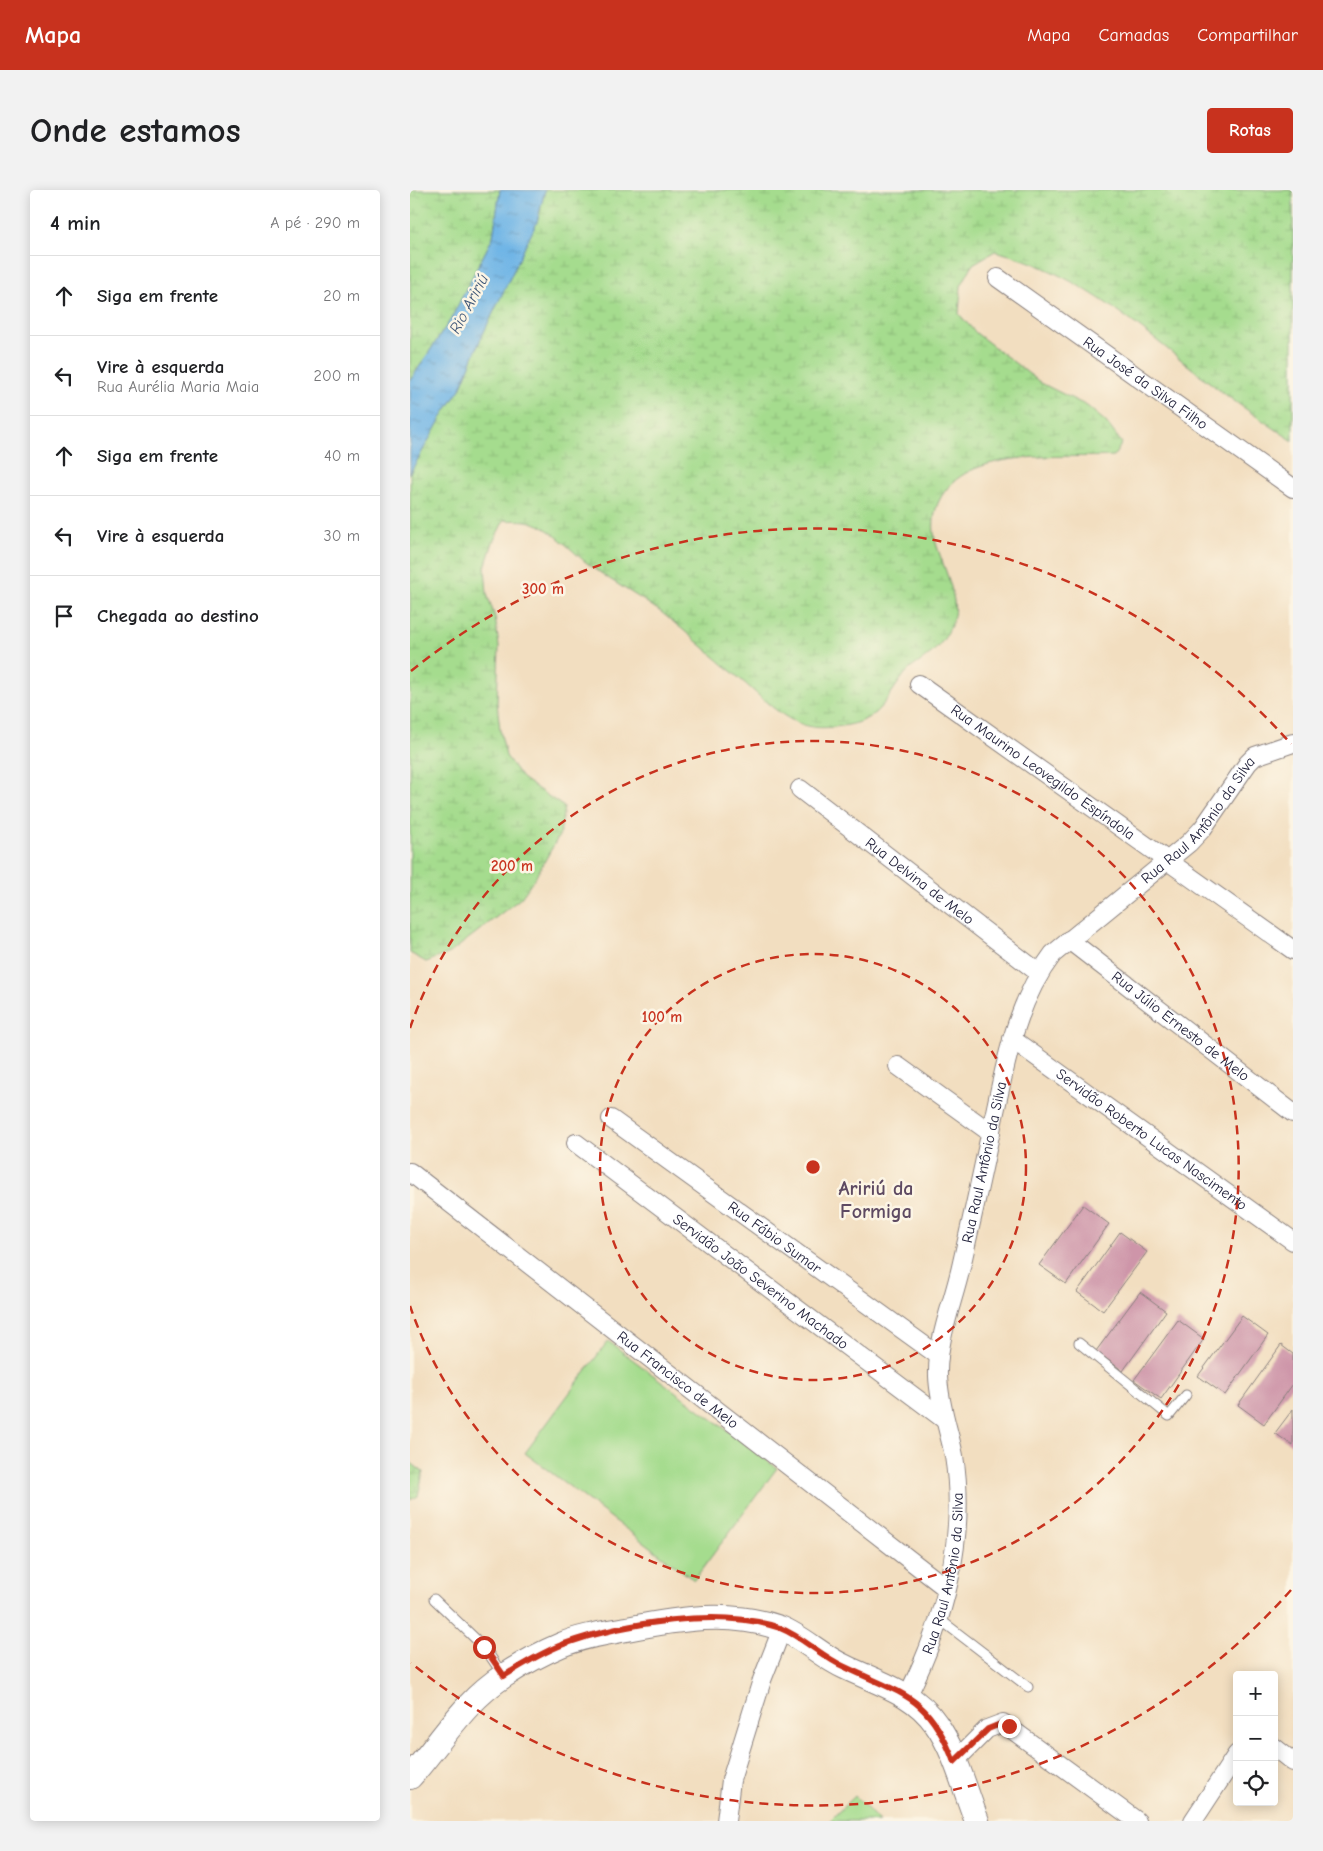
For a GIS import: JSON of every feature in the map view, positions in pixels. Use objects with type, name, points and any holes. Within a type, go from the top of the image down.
[{"type":"street","name":"Rua José da Silva Filho","points":[[998,278],[1293,488]]},
{"type":"street","name":"Rua Maurino Leovegildo Espíndola","points":[[919,684],[1293,950]]},
{"type":"street","name":"Rua Raul Antônio da Silva","points":[[908,1695],[938,1618],[953,1564],[958,1514],[954,1456],[939,1390],[939,1356],[1012,1039],[1028,994],[1039,973],[1053,954],[1168,860],[1203,828],[1248,762],[1255,756],[1293,743]]},
{"type":"street","name":"Rua Delvina de Melo","points":[[800,789],[1039,973]]},
{"type":"street","name":"Rua Júlio Ernesto de Melo","points":[[1069,940],[1293,1113]]},
{"type":"street","name":"Servidão Roberto Lucas Nascimento","points":[[1012,1039],[1293,1241]]},
{"type":"street","points":[[898,1066],[991,1133]]},
{"type":"street","name":"Rua Fábio Sumar","points":[[611,1119],[939,1356]]},
{"type":"street","name":"Servidão João Severino Machado","points":[[576,1143],[945,1420]]},
{"type":"street","name":"Rua Francisco de Melo","points":[[410,1172],[946,1588]]},
{"type":"street","points":[[410,1777],[463,1710],[504,1676],[532,1659],[570,1642],[602,1633],[668,1621],[728,1618],[750,1620],[782,1629],[840,1665],[908,1695],[918,1703],[936,1724],[954,1762],[977,1821]]},
{"type":"street","points":[[726,1821],[731,1780],[759,1686],[782,1629]]},
{"type":"street","points":[[954,1762],[988,1729],[1003,1723],[1137,1821]]},
{"type":"street","points":[[1278,1750],[1293,1762]]},
{"type":"street","points":[[1193,1821],[1233,1760]]},
{"type":"lane","points":[[1078,1343],[1169,1416],[1186,1395]]},
{"type":"lane","points":[[434,1599],[484,1647],[504,1676]]},
{"type":"lane","points":[[938,1618],[1028,1687]]},
{"type":"green space","points":[[410,190],[500,190],[493,237],[451,319],[410,381]]},
{"type":"green space","points":[[545,190],[1293,190],[1293,441],[1227,396],[1140,328],[1086,290],[1057,274],[1027,261],[995,251],[973,264],[961,286],[959,314],[976,333],[1041,383],[1087,406],[1106,422],[1122,443],[1114,456],[1043,457],[993,463],[970,471],[952,483],[939,501],[935,511],[934,522],[936,543],[954,602],[955,612],[948,632],[932,652],[906,673],[877,711],[860,722],[831,727],[807,726],[788,718],[771,706],[661,612],[599,572],[552,533],[526,521],[504,520],[493,542],[485,567],[487,594],[495,617],[499,646],[497,703],[500,730],[506,756],[522,778],[564,807],[560,834],[535,878],[521,898],[450,953],[426,962],[410,953],[410,473],[460,389],[481,338],[537,222]]},
{"type":"green space","points":[[608,1341],[777,1468],[694,1580],[525,1453]]},
{"type":"green space","points":[[410,1462],[423,1472],[418,1496],[410,1500]]},
{"type":"green space","points":[[855,1796],[879,1821],[829,1821]]},
{"type":"water","name":"Rio Aririú","points":[[500,190],[545,190],[537,222],[481,338],[460,389],[410,473],[410,381],[451,319],[493,237]]},
{"type":"building","points":[[1083,1205],[1109,1224],[1066,1284],[1039,1265]]},
{"type":"building","points":[[1120,1232],[1147,1252],[1103,1311],[1077,1292]]},
{"type":"building","points":[[1140,1292],[1166,1311],[1123,1371],[1096,1351]]},
{"type":"building","points":[[1242,1316],[1268,1335],[1225,1395],[1198,1376]]},
{"type":"building","points":[[1178,1320],[1204,1339],[1161,1399],[1134,1380]]},
{"type":"building","points":[[1281,1345],[1293,1354],[1293,1384],[1264,1424],[1238,1405]]},
{"type":"building","points":[[1293,1409],[1293,1446],[1275,1433]]},
{"type":"district","name":"Aririú da Formiga","points":[[876,1200]]},
{"type":"route","points":[[484,1647],[504,1676],[532,1659],[562,1645],[602,1633],[689,1619],[728,1618],[750,1620],[782,1629],[840,1665],[908,1695],[918,1703],[936,1724],[954,1762],[995,1724],[1003,1723],[1009,1726]]}]
